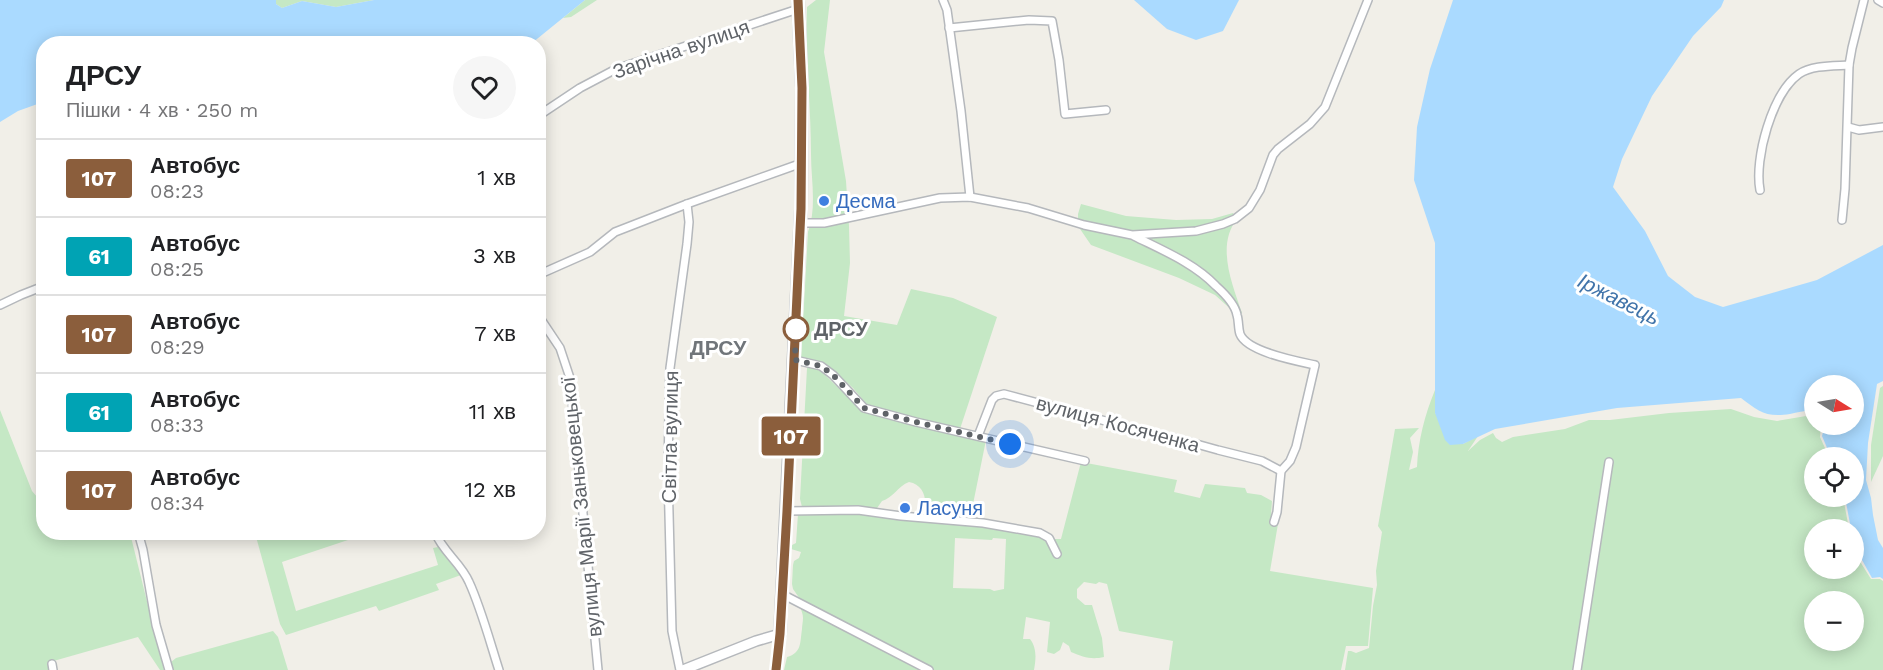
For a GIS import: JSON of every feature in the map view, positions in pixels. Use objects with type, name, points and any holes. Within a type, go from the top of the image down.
[{"type":"main road","points":[[780,634],[801,223],[802,88],[798,6]]},
{"type":"street","points":[[943,0],[947,10],[961,111],[970,197]]},
{"type":"street","points":[[1132,235],[1207,229],[1235,219],[1250,208],[1260,190],[1273,155],[1310,124],[1325,107],[1368,0]]},
{"type":"street","points":[[1842,220],[1849,65],[1864,0]]},
{"type":"street","points":[[1878,0],[1883,3]]},
{"type":"street","name":"Зарічна вулиця","points":[[546,110],[580,87],[616,69],[792,11],[798,6]]},
{"type":"street","points":[[949,28],[1029,20],[1052,21],[1065,114],[1106,110]]},
{"type":"street","points":[[1760,190],[1759,160],[1766,131],[1784,89],[1800,73],[1815,68],[1849,65]]},
{"type":"street","points":[[1848,127],[1859,130],[1883,127]]},
{"type":"street","points":[[546,271],[590,252],[615,232],[802,163]]},
{"type":"street","points":[[801,223],[824,223],[940,198],[970,197],[1028,208],[1084,225],[1132,235],[1171,254],[1204,274],[1234,306],[1240,334],[1245,340],[1264,351],[1315,365],[1296,447],[1290,461],[1281,471],[1274,522]]},
{"type":"street","name":"Світла вулиця","points":[[681,670],[672,631],[668,474],[670,368],[687,244],[687,204]]},
{"type":"street","points":[[0,305],[36,289]]},
{"type":"street","name":"вулиця Марії Заньковецької","points":[[546,327],[560,348],[570,378],[598,670]]},
{"type":"street","points":[[795,360],[821,366],[833,375],[864,408],[1085,461]]},
{"type":"street","name":"вулиця Косяченка","points":[[978,436],[992,400],[1004,394],[1262,461],[1281,471]]},
{"type":"street","points":[[1577,670],[1609,462]]},
{"type":"street","points":[[787,511],[858,510],[983,523],[1040,533],[1049,538],[1057,554]]},
{"type":"street","points":[[140,540],[156,625],[169,670]]},
{"type":"street","points":[[437,540],[469,581],[499,670]]},
{"type":"street","points":[[782,594],[929,670]]},
{"type":"street","points":[[681,670],[780,634],[776,670]]},
{"type":"green space","points":[[276,0],[374,0],[336,7],[302,1],[282,8],[276,4]]},
{"type":"green space","points":[[585,0],[597,0],[571,17],[563,18]]},
{"type":"green space","points":[[816,0],[830,0],[824,52],[846,181],[849,226],[850,263],[844,316],[897,325],[911,289],[953,298],[997,317],[960,429],[869,407],[853,388],[825,363],[801,357],[808,232],[813,203],[807,7]]},
{"type":"green space","points":[[1081,204],[1126,216],[1176,220],[1212,219],[1233,213],[1237,219],[1228,241],[1228,265],[1242,313],[1235,313],[1215,295],[1179,278],[1091,245],[1078,226]]},
{"type":"green space","points":[[807,368],[815,368],[822,372],[860,409],[966,438],[986,440],[970,519],[923,515],[924,494],[919,486],[909,482],[882,501],[875,511],[802,507],[800,499]]},
{"type":"green space","points":[[1883,386],[1883,456],[1871,482],[1871,445],[1880,388]]},
{"type":"green space","points":[[1435,390],[1435,413],[1463,444],[1478,436],[1468,451],[1480,440],[1493,433],[1502,442],[1513,437],[1565,429],[1589,420],[1731,409],[1754,417],[1777,421],[1804,416],[1804,435],[1820,435],[1824,447],[1804,447],[1804,507],[1845,507],[1847,519],[1804,519],[1804,579],[1864,579],[1864,568],[1871,579],[1883,581],[1883,670],[1345,670],[1348,651],[1356,653],[1369,648],[1382,532],[1378,526],[1395,429],[1419,428],[1410,438],[1413,452],[1409,470],[1417,467],[1425,418]]},
{"type":"green space","points":[[0,410],[32,491],[36,496],[36,540],[132,540],[164,670],[160,670],[138,637],[50,662],[49,670],[0,670]]},
{"type":"green space","points":[[1081,462],[1177,480],[1174,492],[1200,498],[1205,484],[1245,488],[1247,493],[1261,495],[1272,501],[1271,515],[1279,518],[1270,571],[1373,588],[1368,646],[1346,646],[1341,670],[1169,670],[1173,641],[1119,631],[1107,584],[1084,582],[1077,589],[1077,598],[1085,605],[1092,605],[1102,638],[1104,657],[1091,658],[1079,655],[1071,652],[1069,646],[1063,642],[1060,650],[1054,654],[1047,652],[1050,622],[1026,617],[1023,639],[1030,639],[1034,646],[1034,670],[784,670],[787,657],[798,650],[803,621],[800,599],[792,584],[794,561],[799,558],[801,552],[791,549],[790,546],[796,543],[798,514],[834,511],[920,518],[1040,534],[1048,539],[1061,539]],"holes":[[[955,538],[992,540],[993,538],[1006,539],[1004,589],[994,591],[953,588]]]},
{"type":"green space","points":[[257,540],[348,540],[282,562],[296,611],[438,565],[433,548],[438,547],[461,575],[436,584],[439,590],[379,611],[376,606],[286,635],[280,624]]},
{"type":"green space","points":[[273,631],[278,637],[288,670],[173,670],[171,662],[176,658]]},
{"type":"water","points":[[0,0],[276,0],[276,4],[282,8],[302,1],[336,7],[374,0],[585,0],[541,36],[36,36],[36,105],[18,111],[0,122]]},
{"type":"water","points":[[1134,0],[1239,0],[1223,31],[1196,40],[1167,29]]},
{"type":"water","name":"Іржавець","points":[[1453,0],[1724,0],[1721,7],[1693,36],[1652,96],[1622,159],[1613,187],[1645,231],[1668,276],[1695,297],[1723,307],[1817,280],[1883,245],[1883,381],[1877,384],[1868,443],[1866,480],[1878,540],[1883,548],[1883,579],[1872,578],[1864,564],[1864,519],[1849,519],[1847,507],[1864,507],[1864,447],[1827,447],[1822,436],[1864,435],[1864,375],[1804,375],[1804,411],[1782,415],[1768,414],[1758,410],[1741,398],[1617,408],[1495,429],[1463,444],[1450,445],[1445,440],[1435,413],[1435,243],[1414,180],[1417,127],[1430,69]]},
{"type":"bus line","name":"107","points":[[776,670],[787,511],[801,209],[802,88],[798,0]]},
{"type":"place","name":"Десма","points":[[824,201]]},
{"type":"place","name":"ДРСУ","points":[[796,329]]},
{"type":"place","name":"Ласуня","points":[[905,508]]},
{"type":"district","name":"ДРСУ","points":[[718,347]]},
{"type":"route","points":[[796,329],[795,360],[821,366],[833,375],[864,408],[1010,444]]}]
